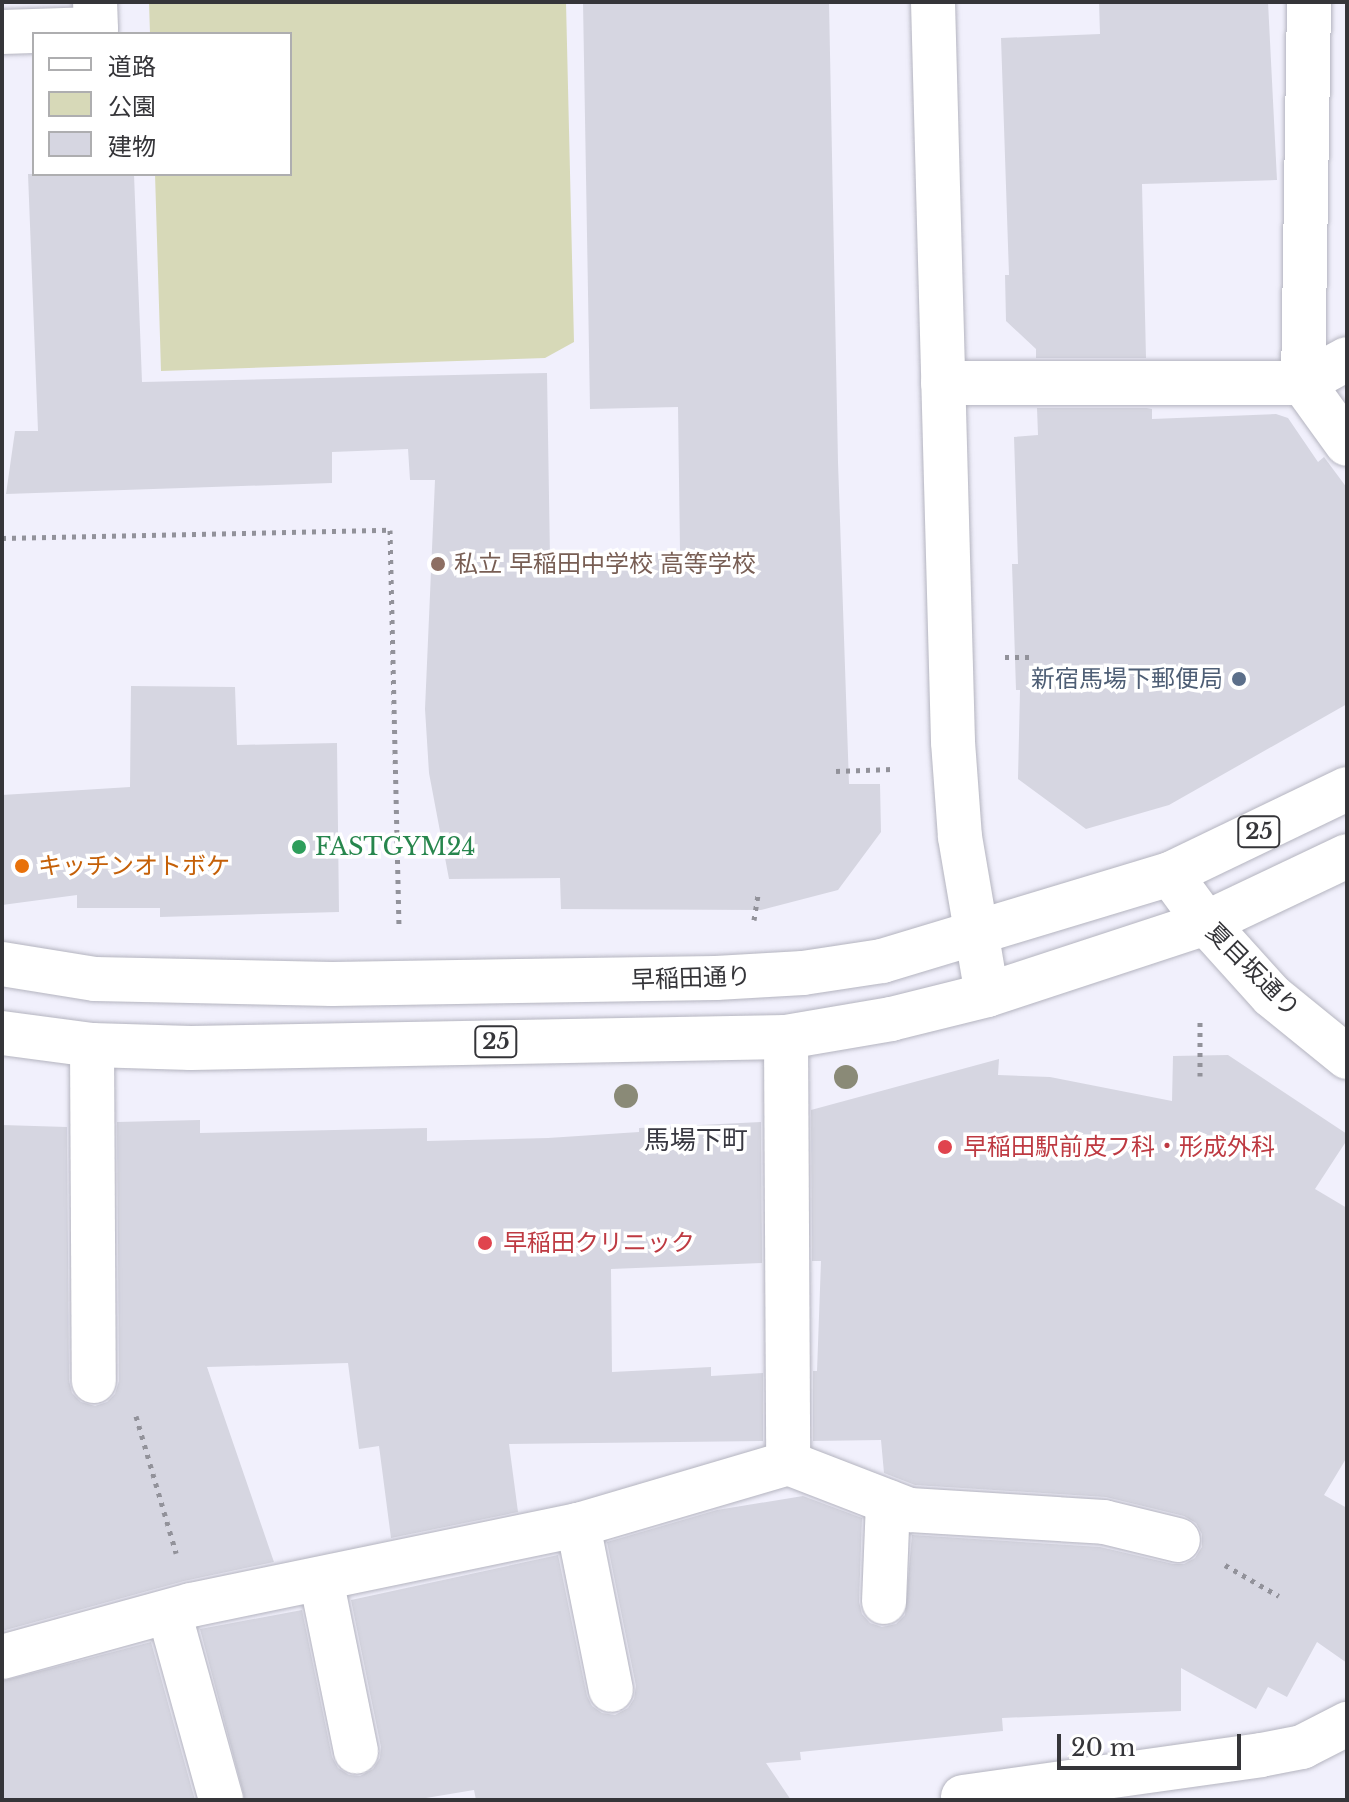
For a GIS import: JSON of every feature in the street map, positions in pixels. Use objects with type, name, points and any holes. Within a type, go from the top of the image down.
[{"type":"street","points":[[2,32],[96,29],[95,2]]},
{"type":"street","points":[[933,2],[953,742],[960,837],[974,935],[987,995]]},
{"type":"street","points":[[1309,2],[1303,383],[1347,444]]},
{"type":"street","points":[[943,383],[1303,383],[1347,359]]},
{"type":"street","name":"早稲田通り","points":[[2,964],[95,979],[332,984],[716,978],[803,973],[882,961],[1170,874],[1347,789]]},
{"type":"street","name":"25","points":[[2,1033],[92,1045],[191,1048],[786,1037],[891,1019],[987,995],[1206,923],[1347,856]]},
{"type":"street","name":"夏目坂通り","points":[[1170,874],[1206,923],[1272,996],[1347,1057]]},
{"type":"street","points":[[786,1037],[788,1463]]},
{"type":"street","points":[[92,1045],[94,1381]]},
{"type":"street","points":[[2,1657],[180,1608],[578,1525],[788,1463],[910,1510],[1104,1522],[1178,1540]]},
{"type":"street","points":[[884,1602],[888,1502]]},
{"type":"street","points":[[578,1525],[611,1690]]},
{"type":"street","points":[[321,1579],[356,1751]]},
{"type":"street","points":[[180,1608],[221,1800]]},
{"type":"street","points":[[963,1797],[1261,1755],[1302,1747],[1347,1724]]},
{"type":"path","points":[[2,538],[390,530],[399,926]]},
{"type":"path","points":[[1002,657],[1032,657]]},
{"type":"path","points":[[836,771],[892,769]]},
{"type":"path","points":[[753,924],[758,894]]},
{"type":"path","points":[[1200,1020],[1200,1076]]},
{"type":"path","points":[[94,1381],[134,1408],[180,1608]]},
{"type":"green space","points":[[149,2],[566,2],[574,342],[545,358],[161,371],[155,176],[292,176],[292,32],[150,32]]},
{"type":"building","points":[[583,2],[829,2],[838,462],[849,784],[880,784],[881,832],[838,890],[761,910],[561,909],[560,878],[449,879],[429,773],[425,709],[435,480],[410,480],[408,449],[332,452],[332,483],[6,494],[15,431],[38,431],[28,174],[134,176],[142,382],[547,373],[550,558],[680,552],[678,407],[590,409]]},
{"type":"building","points":[[1099,2],[1268,2],[1277,180],[1142,184],[1146,358],[1036,358],[1036,349],[1006,321],[1005,275],[1009,275],[1001,38],[1100,34]]},
{"type":"building","points":[[1037,408],[1147,408],[1152,409],[1152,419],[1276,414],[1288,418],[1318,462],[1324,457],[1347,488],[1347,704],[1169,805],[1086,829],[1018,779],[1020,690],[1016,690],[1012,564],[1018,564],[1014,437],[1038,435]]},
{"type":"building","points":[[131,686],[235,687],[237,745],[337,743],[339,912],[160,917],[160,908],[77,908],[77,895],[2,905],[2,795],[130,787]]},
{"type":"building","points":[[1228,1055],[1347,1134],[1347,1140],[1315,1189],[1347,1208],[1347,1457],[1324,1495],[1347,1508],[1347,1663],[1317,1642],[1287,1697],[1268,1687],[1256,1709],[1181,1668],[1181,1711],[1002,1718],[1003,1731],[800,1752],[801,1760],[766,1763],[791,1800],[476,1800],[474,1790],[414,1800],[245,1800],[200,1629],[302,1610],[332,1757],[338,1768],[349,1775],[360,1776],[373,1769],[380,1758],[381,1747],[351,1600],[558,1555],[587,1696],[592,1706],[602,1713],[615,1715],[628,1708],[634,1699],[636,1686],[607,1542],[717,1510],[803,1496],[862,1518],[859,1602],[862,1614],[870,1623],[882,1627],[896,1624],[905,1615],[912,1535],[1100,1547],[1173,1564],[1184,1564],[1195,1558],[1202,1547],[1202,1534],[1196,1523],[1184,1516],[1106,1497],[915,1485],[884,1473],[881,1440],[813,1441],[813,1371],[817,1371],[821,1261],[812,1261],[811,1110],[999,1059],[998,1075],[1050,1077],[1172,1101],[1173,1056]]},
{"type":"building","points":[[200,1120],[200,1133],[427,1128],[427,1141],[548,1138],[639,1132],[639,1128],[761,1122],[762,1263],[611,1269],[612,1372],[711,1367],[711,1376],[763,1373],[763,1441],[509,1444],[518,1512],[391,1538],[379,1446],[359,1449],[348,1363],[207,1367],[274,1562],[184,1581],[2,1631],[2,1125],[67,1127],[69,1381],[72,1393],[81,1402],[95,1406],[107,1402],[115,1394],[119,1381],[117,1122]]},
{"type":"building","points":[[151,1642],[195,1800],[2,1800],[2,1681]]},
{"type":"place","name":"私立 早稲田中学校 高等学校","points":[[438,564]]},
{"type":"place","name":"新宿馬場下郵便局","points":[[1239,679]]},
{"type":"place","name":"FASTGYM24","points":[[299,847]]},
{"type":"place","name":"キッチンオトボケ","points":[[22,866]]},
{"type":"place","name":"早稲田駅前皮フ科・形成外科","points":[[945,1147]]},
{"type":"place","name":"早稲田クリニック","points":[[485,1243]]},
{"type":"district","name":"馬場下町","points":[[696,1141]]}]
